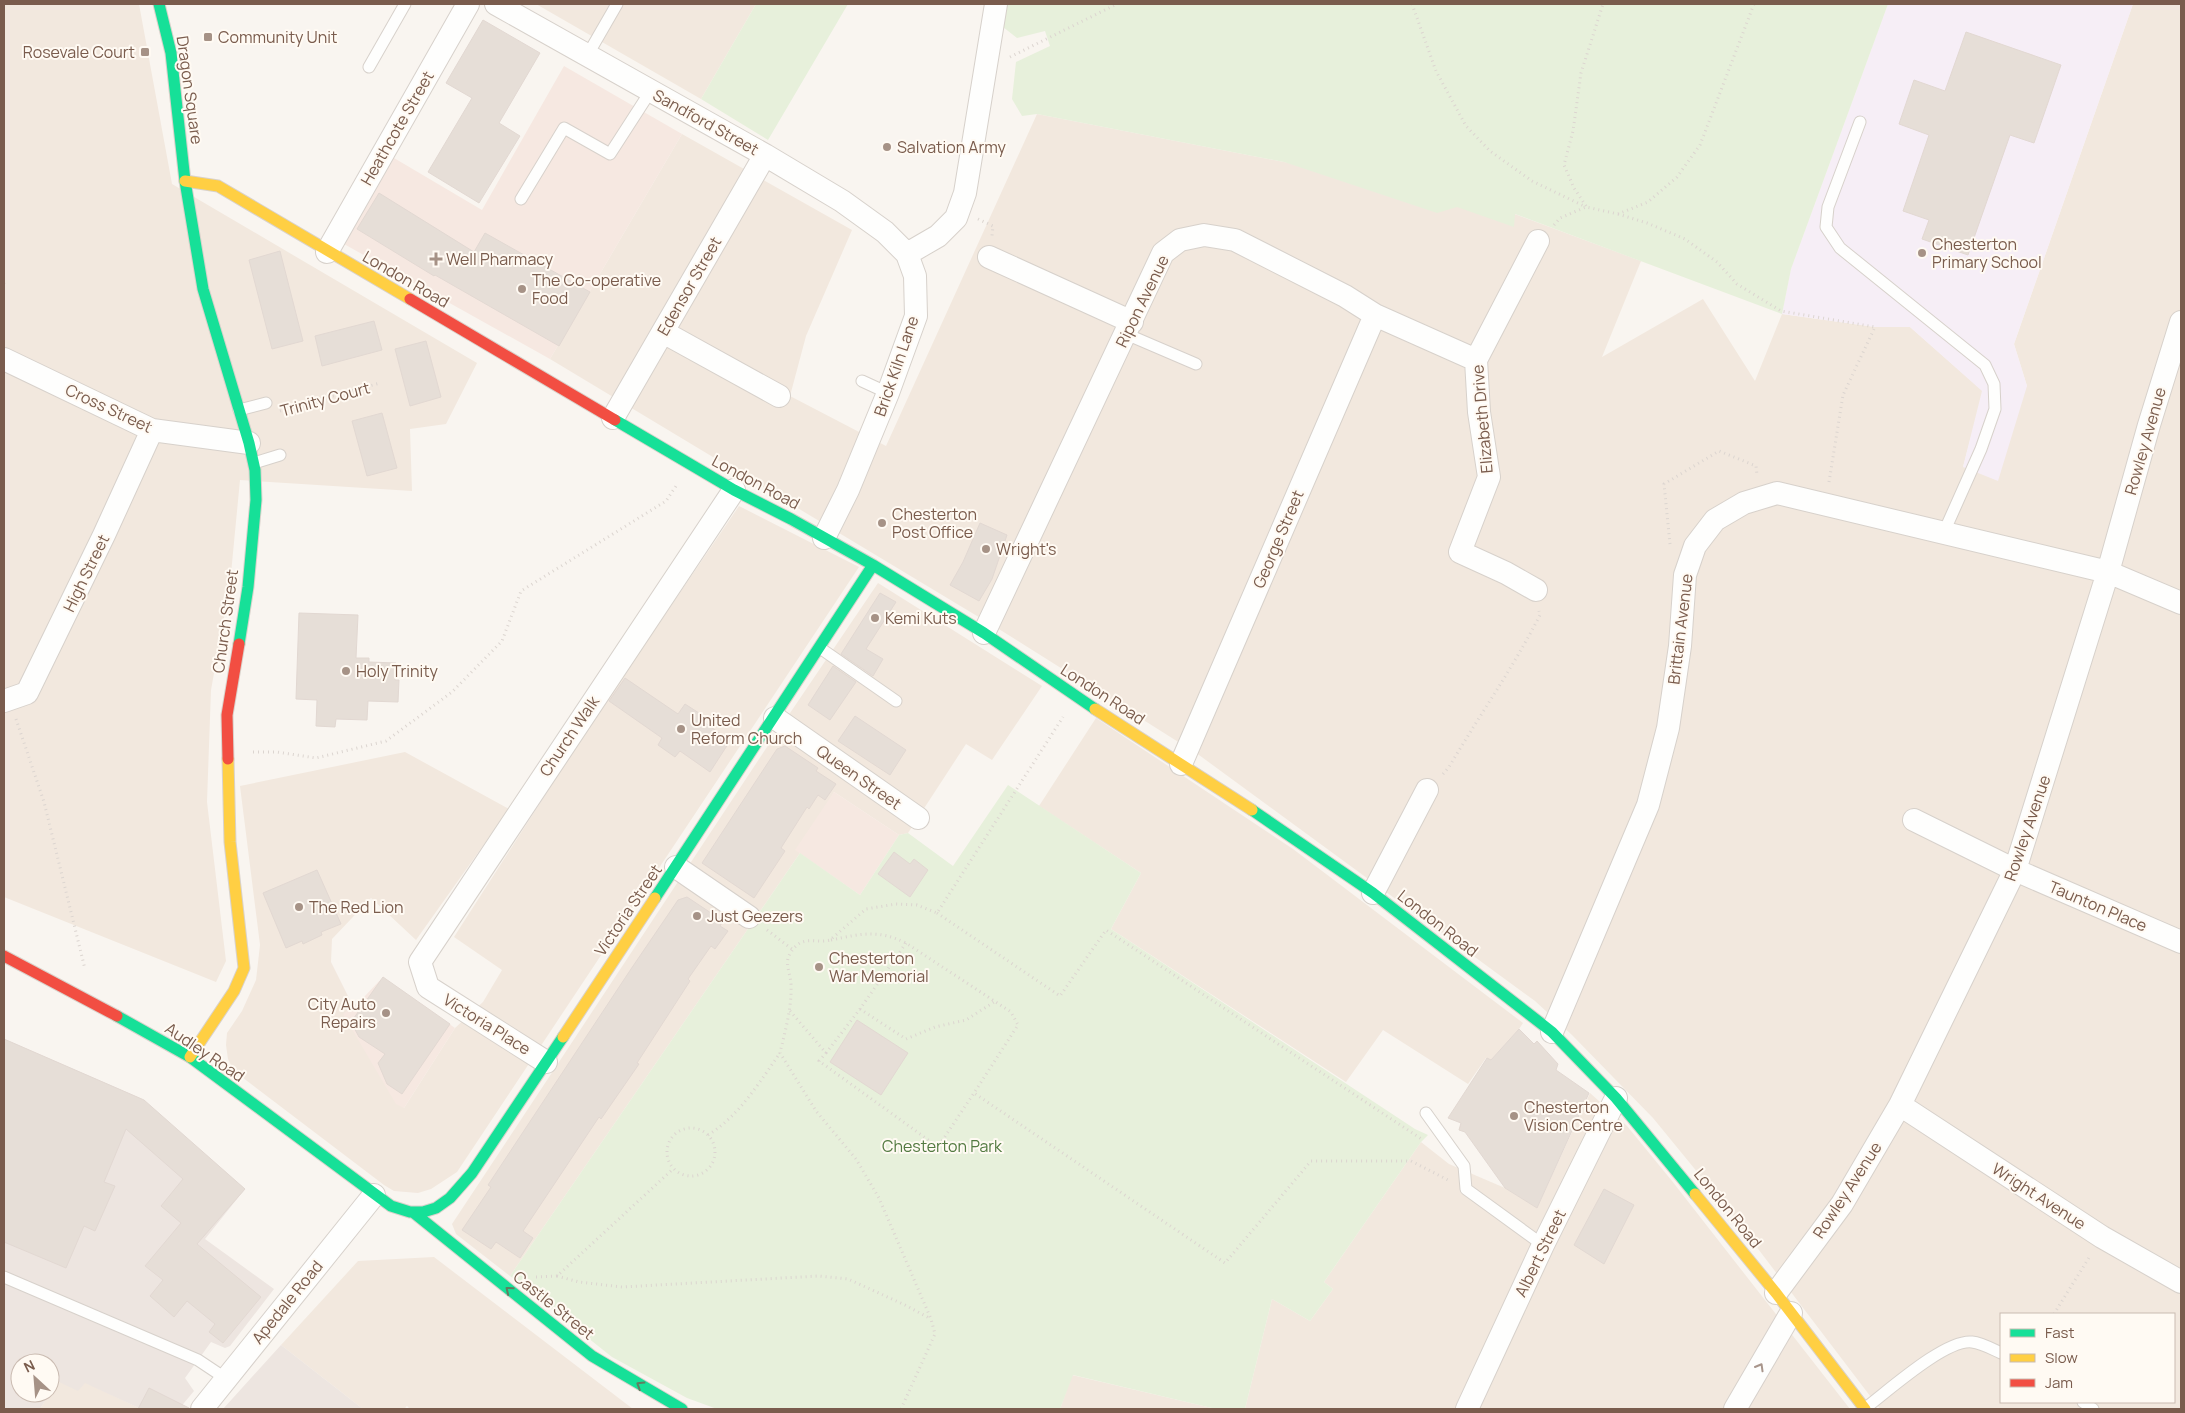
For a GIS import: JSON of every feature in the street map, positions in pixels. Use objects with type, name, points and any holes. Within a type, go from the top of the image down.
[{"type":"main road","name":"Dragon Square","points":[[158,4],[171,53],[185,181]]},
{"type":"main road","name":"London Road","points":[[185,181],[218,186],[327,252],[734,490],[873,565],[984,633],[1076,696],[1301,842],[1373,893],[1552,1032],[1616,1098],[1776,1293],[1864,1409]]},
{"type":"main road","name":"Church Street","points":[[185,181],[203,289],[251,453],[256,500],[248,587],[227,715],[230,842],[244,968],[234,991],[190,1057]]},
{"type":"main road","name":"Victoria Street","points":[[414,1213],[440,1206],[453,1195],[470,1174],[775,718],[873,565]]},
{"type":"main road","name":"Audley Road","points":[[4,956],[93,1002],[190,1057],[374,1195]]},
{"type":"main road","points":[[374,1195],[402,1211],[414,1213]]},
{"type":"main road","name":"Castle Street","points":[[414,1213],[592,1356],[682,1409]]},
{"type":"street","name":"Heathcote Street","points":[[327,252],[468,4]]},
{"type":"street","name":"Sandford Street","points":[[496,4],[765,155],[842,201],[886,232],[907,254]]},
{"type":"street","points":[[907,254],[938,236],[956,218],[959,210],[965,193],[996,4]]},
{"type":"street","name":"Edensor Street","points":[[613,418],[765,155]]},
{"type":"street","name":"Ripon Avenue","points":[[984,633],[1163,253],[1180,240],[1204,235],[1235,240],[1345,296],[1375,315],[1476,360]]},
{"type":"street","name":"Elizabeth Drive","points":[[1536,590],[1506,573],[1460,552],[1489,477],[1479,412],[1476,360],[1538,242]]},
{"type":"street","name":"Brick Kiln Lane","points":[[824,538],[848,490],[888,393],[916,316],[914,276],[907,254]]},
{"type":"street","points":[[990,256],[1129,328]]},
{"type":"street","name":"George Street","points":[[1181,764],[1375,315]]},
{"type":"street","name":"Rowley Avenue","points":[[1776,1293],[1842,1204],[1900,1105],[2015,870],[2108,572],[2149,425],[2181,322]]},
{"type":"street","points":[[663,332],[779,396]]},
{"type":"street","name":"Cross Street","points":[[4,358],[152,430],[251,453]]},
{"type":"street","name":"High Street","points":[[10,709],[27,693],[104,535],[152,430]]},
{"type":"street","name":"Church Walk","points":[[428,987],[420,962],[432,942],[734,490]]},
{"type":"street","name":"Brittain Avenue","points":[[1552,1032],[1648,805],[1668,728],[1680,646],[1685,576],[1696,546],[1715,520],[1744,502],[1778,493],[2108,572],[2181,603]]},
{"type":"street","name":"Queen Street","points":[[775,718],[918,818]]},
{"type":"street","points":[[1373,893],[1427,790]]},
{"type":"street","name":"Taunton Place","points":[[1914,820],[2015,870],[2181,942]]},
{"type":"street","points":[[676,867],[749,917]]},
{"type":"street","name":"Victoria Place","points":[[428,987],[546,1062]]},
{"type":"street","name":"Albert Street","points":[[1467,1409],[1543,1244],[1616,1098]]},
{"type":"street","name":"Wright Avenue","points":[[1900,1105],[2102,1237],[2181,1282]]},
{"type":"street","name":"Apedale Road","points":[[202,1409],[374,1195]]},
{"type":"street","points":[[1735,1409],[1791,1313]]},
{"type":"lane","points":[[369,67],[405,4]]},
{"type":"lane","points":[[587,56],[618,4]]},
{"type":"lane","points":[[521,199],[564,128],[610,154],[650,92]]},
{"type":"lane","points":[[1860,122],[1828,207],[1826,227],[1840,248],[1985,365],[1994,384],[1994,409],[1981,449],[1944,532]]},
{"type":"lane","points":[[1129,328],[1196,364]]},
{"type":"lane","points":[[862,381],[888,393]]},
{"type":"lane","points":[[239,410],[266,402]]},
{"type":"lane","points":[[251,453],[280,455]]},
{"type":"lane","points":[[820,648],[896,701]]},
{"type":"lane","points":[[1426,1113],[1464,1166],[1466,1189],[1543,1244]]},
{"type":"lane","points":[[4,1277],[198,1360],[225,1378]]},
{"type":"lane","points":[[1864,1409],[1937,1354],[1952,1345],[1973,1342],[2000,1353]]},
{"type":"path","points":[[986,68],[1116,4]]},
{"type":"path","points":[[1412,4],[1436,71],[1466,126],[1490,151],[1532,181],[1586,207],[1647,223],[1685,239],[1717,262],[1737,284],[1781,311],[1875,327],[1843,395],[1825,505]]},
{"type":"path","points":[[1586,207],[1574,188],[1564,164],[1573,131],[1581,73],[1603,4]]},
{"type":"path","points":[[1618,214],[1648,202],[1677,177],[1700,145],[1754,4]]},
{"type":"path","points":[[1538,242],[1560,218],[1586,207]]},
{"type":"path","points":[[959,210],[993,226],[990,256]]},
{"type":"path","points":[[4,284],[8,286]]},
{"type":"path","name":"Trinity Court","points":[[278,412],[380,383]]},
{"type":"path","points":[[1692,556],[1670,548],[1664,484],[1718,451],[1756,466],[1759,498]]},
{"type":"path","points":[[228,753],[277,752],[316,758],[386,741],[452,692],[502,641],[521,591],[666,501],[690,464]]},
{"type":"path","points":[[1427,790],[1449,767],[1521,652],[1540,615],[1536,590]]},
{"type":"path","points":[[937,913],[1076,696]]},
{"type":"path","points":[[10,709],[44,802],[93,1002]]},
{"type":"path","points":[[830,940],[866,909],[896,904],[917,905],[937,913],[1060,996],[1106,930],[1423,1140],[1428,1146]]},
{"type":"path","points":[[749,917],[792,949]]},
{"type":"path","points":[[708,1135],[723,1126],[745,1101],[780,1053],[790,1011],[792,984],[788,958],[792,949],[809,940],[824,942],[859,934],[876,933],[892,936],[906,943],[1010,1012],[1018,1025],[938,1147],[819,1061],[860,1009],[906,943]]},
{"type":"path","points":[[860,1009],[906,1039],[935,1027],[966,1020],[994,1002]]},
{"type":"path","points":[[790,1011],[826,1053]]},
{"type":"path","points":[[780,1053],[816,1111],[856,1159],[879,1198],[931,1319],[935,1334],[901,1409]]},
{"type":"path","points":[[974,1093],[1224,1263],[1311,1161],[1411,1161],[1466,1189]]},
{"type":"path","points":[[693,1128],[701,1130],[708,1135],[714,1148],[712,1163],[708,1169],[694,1176],[679,1173],[673,1169],[667,1154],[671,1138],[684,1129],[693,1128]]},
{"type":"path","points":[[557,1276],[673,1169]]},
{"type":"path","points":[[1442,1177],[1444,1172]]},
{"type":"path","points":[[2055,1313],[2102,1237]]},
{"type":"path","points":[[503,1285],[522,1275],[544,1278],[557,1276],[579,1282],[622,1287],[818,1276],[848,1279],[931,1319]]},
{"type":"shaded area","points":[[4,4],[139,4],[172,184],[477,363],[446,424],[410,429],[412,491],[240,480],[230,584],[211,690],[207,802],[226,961],[216,982],[4,897]]},
{"type":"shaded area","points":[[536,4],[756,4],[701,99]]},
{"type":"shaded area","name":"Chesterton Primary School","points":[[1888,4],[2133,4],[2014,344],[2027,386],[1998,481],[1963,467],[1982,391],[1910,327],[1875,327],[1782,314],[1791,269]]},
{"type":"shaded area","points":[[2133,4],[2181,4],[2181,1409],[1880,1409],[1730,1212],[1653,1118],[1572,1035],[1535,1001],[1199,755],[1002,631],[550,359],[682,134],[852,230],[806,336],[790,396],[886,446],[1037,114],[1474,199],[1641,261],[1602,357],[1703,299],[1755,381],[1782,314],[1875,327],[1910,327],[1983,391],[1963,467],[2027,386],[2014,344]]},
{"type":"shaded area","points":[[564,66],[682,134],[550,359],[344,244],[394,158],[482,210]]},
{"type":"shaded area","points":[[739,506],[859,567],[457,1172],[431,1189],[418,1193],[394,1191],[234,1071],[228,1059],[227,1033],[242,1011],[256,980],[260,945],[240,786],[405,752],[509,809],[416,940],[371,898],[332,939],[331,962],[353,1006],[344,1014],[404,1108],[455,1028],[483,1002],[502,970],[454,937],[596,716]]},
{"type":"shaded area","points":[[878,583],[1042,686],[992,760],[966,744],[908,833],[899,835],[834,792],[800,853],[510,1276],[456,1234],[452,1224],[765,750]]},
{"type":"shaded area","points":[[1096,718],[1293,849],[1523,1023],[1519,1029],[1491,1060],[1486,1058],[1468,1084],[1383,1030],[1346,1082],[1111,929],[1141,873],[1039,806]]},
{"type":"shaded area","points":[[834,792],[899,835],[860,895],[795,850]]},
{"type":"shaded area","points":[[383,977],[455,1028],[404,1108],[396,1104],[343,1014],[364,997]]},
{"type":"shaded area","points":[[4,1039],[140,1098],[245,1189],[205,1239],[274,1289],[230,1346],[225,1348],[211,1342],[185,1378],[194,1391],[179,1409],[141,1409],[85,1383],[78,1391],[60,1382],[60,1353],[10,1353],[10,1403],[44,1403],[40,1409],[4,1409]]},
{"type":"shaded area","points":[[1590,1093],[1627,1126],[1850,1409],[1245,1409],[1272,1299],[1310,1321],[1333,1289],[1324,1282],[1421,1142],[1449,1164],[1505,1188],[1532,1205],[1538,1206]]},
{"type":"shaded area","points":[[434,1257],[633,1409],[410,1409],[407,1406],[404,1409],[363,1409],[281,1345],[358,1261]]},
{"type":"shaded area","points":[[281,1345],[363,1409],[223,1409]]},
{"type":"shaded area","points":[[1072,1375],[1216,1409],[1060,1409]]},
{"type":"shaded area","points":[[60,1381],[85,1382],[141,1409],[40,1409],[44,1403],[60,1403]]},
{"type":"green space","points":[[756,4],[848,4],[768,140],[701,99]]},
{"type":"green space","points":[[1005,4],[1888,4],[1791,269],[1782,314],[1515,214],[1514,227],[1457,207],[1437,213],[1284,162],[1037,114],[1022,116],[1012,99],[1016,62],[1050,46],[1045,31],[1017,38],[1003,27]]},
{"type":"green space","name":"Chesterton Park","points":[[1008,785],[1141,873],[1111,929],[1415,1129],[1428,1135],[1421,1142],[1324,1282],[1333,1289],[1310,1321],[1272,1299],[1245,1409],[1216,1409],[1073,1375],[1060,1409],[717,1409],[687,1398],[612,1357],[510,1276],[800,853],[860,895],[899,835],[908,833],[953,866]]},
{"type":"building","points":[[483,20],[540,53],[499,123],[520,136],[479,203],[428,172],[472,98],[446,83]]},
{"type":"building","points":[[1966,32],[2061,65],[2034,143],[2010,135],[1968,255],[1922,239],[1929,220],[1903,211],[1929,135],[1899,124],[1914,80],[1945,91]]},
{"type":"building","name":"The Co-operative Food","points":[[379,193],[474,252],[485,233],[590,292],[559,346],[434,276],[357,229]]},
{"type":"building","points":[[280,251],[303,341],[272,349],[249,260]]},
{"type":"building","points":[[374,321],[382,350],[322,366],[315,336]]},
{"type":"building","points":[[426,341],[441,397],[410,406],[395,349]]},
{"type":"building","points":[[382,413],[397,468],[367,476],[352,421]]},
{"type":"building","name":"Wright's","points":[[980,523],[1007,535],[992,579],[979,601],[950,585],[963,562]]},
{"type":"building","points":[[880,593],[896,602],[866,649],[883,659],[873,676],[841,654]]},
{"type":"building","name":"Holy Trinity","points":[[299,613],[358,615],[356,658],[369,658],[369,662],[396,663],[395,680],[399,680],[398,702],[368,701],[367,720],[336,719],[335,727],[316,726],[317,700],[296,699]]},
{"type":"building","points":[[833,666],[856,682],[830,720],[808,705]]},
{"type":"building","name":"United Reform Church","points":[[625,678],[678,714],[685,704],[702,715],[700,719],[730,741],[710,772],[680,751],[675,757],[658,745],[662,738],[609,701]]},
{"type":"building","points":[[855,716],[906,750],[890,775],[838,741]]},
{"type":"building","points":[[785,746],[818,768],[816,771],[836,784],[825,800],[818,795],[809,809],[807,807],[781,848],[785,851],[754,898],[702,863],[777,749]]},
{"type":"building","points":[[894,852],[910,864],[914,859],[928,870],[910,897],[878,874]]},
{"type":"building","name":"The Red Lion","points":[[317,870],[341,924],[321,932],[322,935],[303,944],[302,941],[286,948],[263,893]]},
{"type":"building","points":[[687,897],[723,921],[720,926],[728,931],[715,949],[711,946],[688,979],[690,981],[637,1063],[639,1064],[601,1119],[599,1117],[523,1231],[533,1238],[520,1258],[496,1242],[491,1249],[462,1230],[491,1187],[488,1185],[631,969],[678,900]]},
{"type":"building","points":[[383,977],[450,1024],[402,1094],[387,1084],[378,1063],[385,1054],[359,1037],[351,1022]]},
{"type":"building","points":[[857,1020],[908,1053],[881,1095],[830,1062]]},
{"type":"building","name":"Chesterton Vision Centre","points":[[1519,1029],[1534,1044],[1537,1041],[1558,1064],[1556,1070],[1589,1093],[1537,1208],[1505,1188],[1465,1132],[1459,1130],[1461,1123],[1448,1118],[1487,1058],[1491,1060]]},
{"type":"building","points":[[4,1039],[144,1100],[245,1189],[197,1244],[261,1297],[223,1343],[209,1332],[215,1324],[187,1301],[174,1317],[150,1296],[163,1280],[145,1266],[181,1223],[161,1206],[183,1179],[126,1129],[104,1182],[115,1186],[95,1231],[84,1226],[66,1268],[4,1242]]},
{"type":"building","points":[[1604,1189],[1634,1205],[1604,1264],[1574,1245]]},
{"type":"building","points":[[149,1388],[189,1408],[189,1409],[138,1409]]},
{"type":"traffic: fast","points":[[159,4],[171,53],[185,181],[203,289],[249,443],[255,470],[256,500],[248,587],[239,644]]},
{"type":"traffic: fast","points":[[615,420],[734,490],[791,519],[873,565],[984,633],[1095,709]]},
{"type":"traffic: fast","points":[[655,898],[873,565]]},
{"type":"traffic: fast","points":[[1252,810],[1373,893],[1552,1032],[1616,1098],[1695,1194]]},
{"type":"traffic: fast","points":[[117,1016],[190,1057],[391,1206],[410,1212],[423,1212],[436,1208],[450,1198],[472,1173],[563,1037]]},
{"type":"traffic: fast","points":[[414,1213],[592,1356],[682,1409]]},
{"type":"traffic: slow","points":[[185,181],[218,186],[410,299]]},
{"type":"traffic: slow","points":[[1095,709],[1252,810]]},
{"type":"traffic: slow","points":[[190,1057],[234,991],[244,968],[230,842],[228,759]]},
{"type":"traffic: slow","points":[[563,1037],[655,898]]},
{"type":"traffic: slow","points":[[1695,1194],[1776,1293],[1865,1409]]},
{"type":"traffic: jam","points":[[410,299],[615,420]]},
{"type":"traffic: jam","points":[[228,759],[227,715],[239,644]]},
{"type":"traffic: jam","points":[[4,956],[117,1016]]},
{"type":"place","name":"Community Unit","points":[[208,37]]},
{"type":"place","name":"Rosevale Court","points":[[145,52]]},
{"type":"place","name":"Salvation Army","points":[[887,147]]},
{"type":"place","name":"Chesterton Primary School","points":[[1922,253]]},
{"type":"place","name":"Well Pharmacy","points":[[436,259]]},
{"type":"place","name":"The Co-operative Food","points":[[522,289]]},
{"type":"place","name":"Chesterton Post Office","points":[[882,523]]},
{"type":"place","name":"Wright's","points":[[986,549]]},
{"type":"place","name":"Kemi Kuts","points":[[875,618]]},
{"type":"place","name":"Holy Trinity","points":[[346,671]]},
{"type":"place","name":"United Reform Church","points":[[681,729]]},
{"type":"place","name":"The Red Lion","points":[[299,907]]},
{"type":"place","name":"Just Geezers","points":[[697,916]]},
{"type":"place","name":"Chesterton War Memorial","points":[[819,967]]},
{"type":"place","name":"City Auto Repairs","points":[[386,1013]]},
{"type":"place","name":"Chesterton Vision Centre","points":[[1514,1116]]}]
